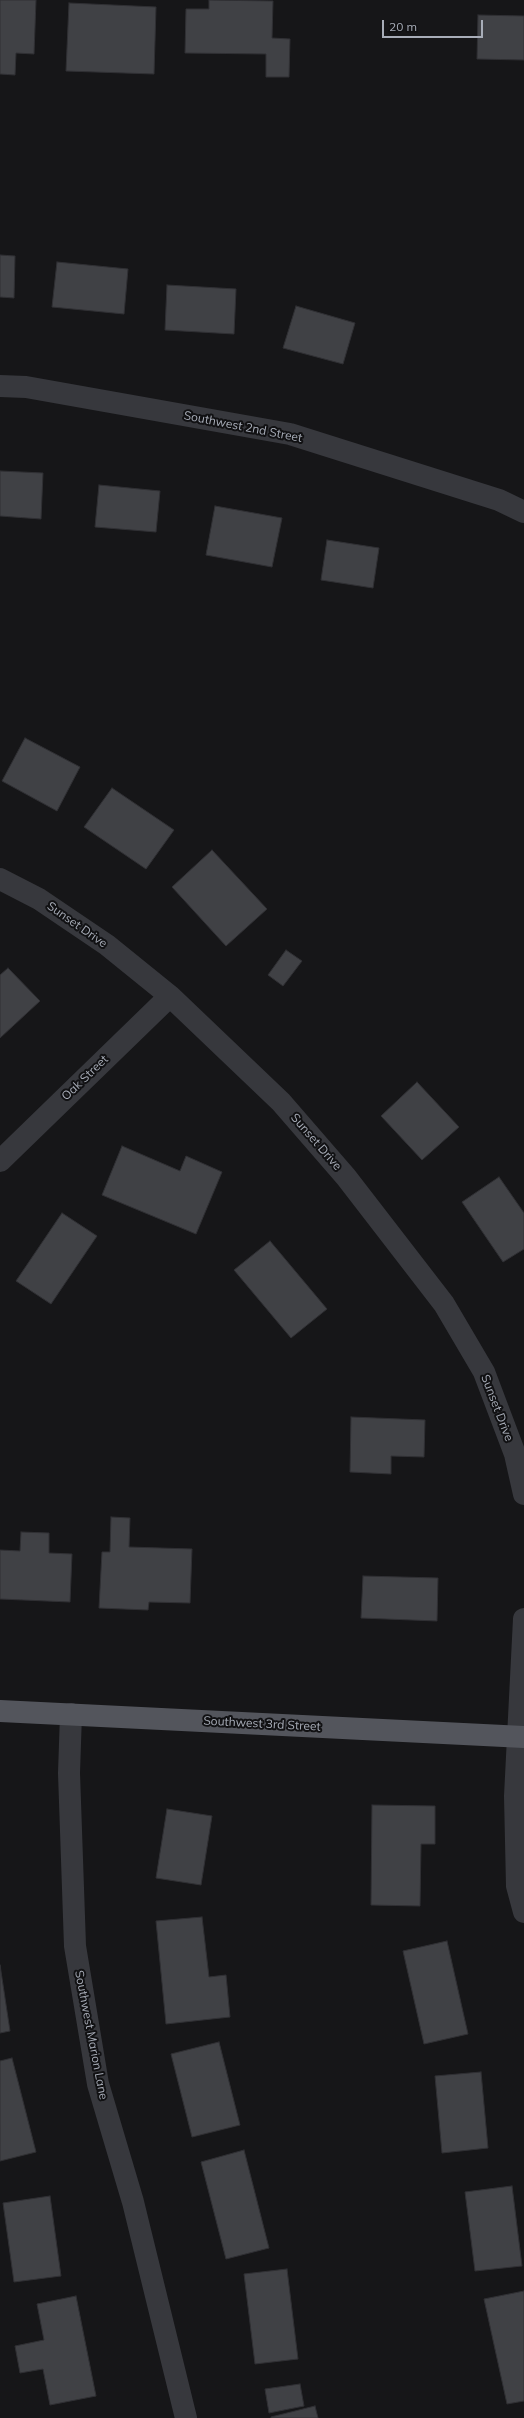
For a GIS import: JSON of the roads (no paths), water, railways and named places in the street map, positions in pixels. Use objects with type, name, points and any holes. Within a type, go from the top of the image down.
[{"type":"main road","name":"Southwest 3rd Street","points":[[0,1710],[521,1737]]},
{"type":"street","name":"Southwest 2nd Street","points":[[0,386],[26,387],[290,434],[499,500],[524,512]]},
{"type":"street","name":"Sunset Drive","points":[[0,878],[39,899],[106,945],[170,996],[281,1102],[346,1177],[444,1304],[484,1372],[515,1454],[524,1494]]},
{"type":"street","name":"Oak Street","points":[[0,1161],[170,996]]},
{"type":"street","points":[[524,1619],[521,1737],[515,1796],[517,1886],[524,1912]]},
{"type":"street","name":"Southwest Marion Lane","points":[[72,1714],[69,1772],[74,1946],[98,2084],[133,2202],[186,2418]]}]
